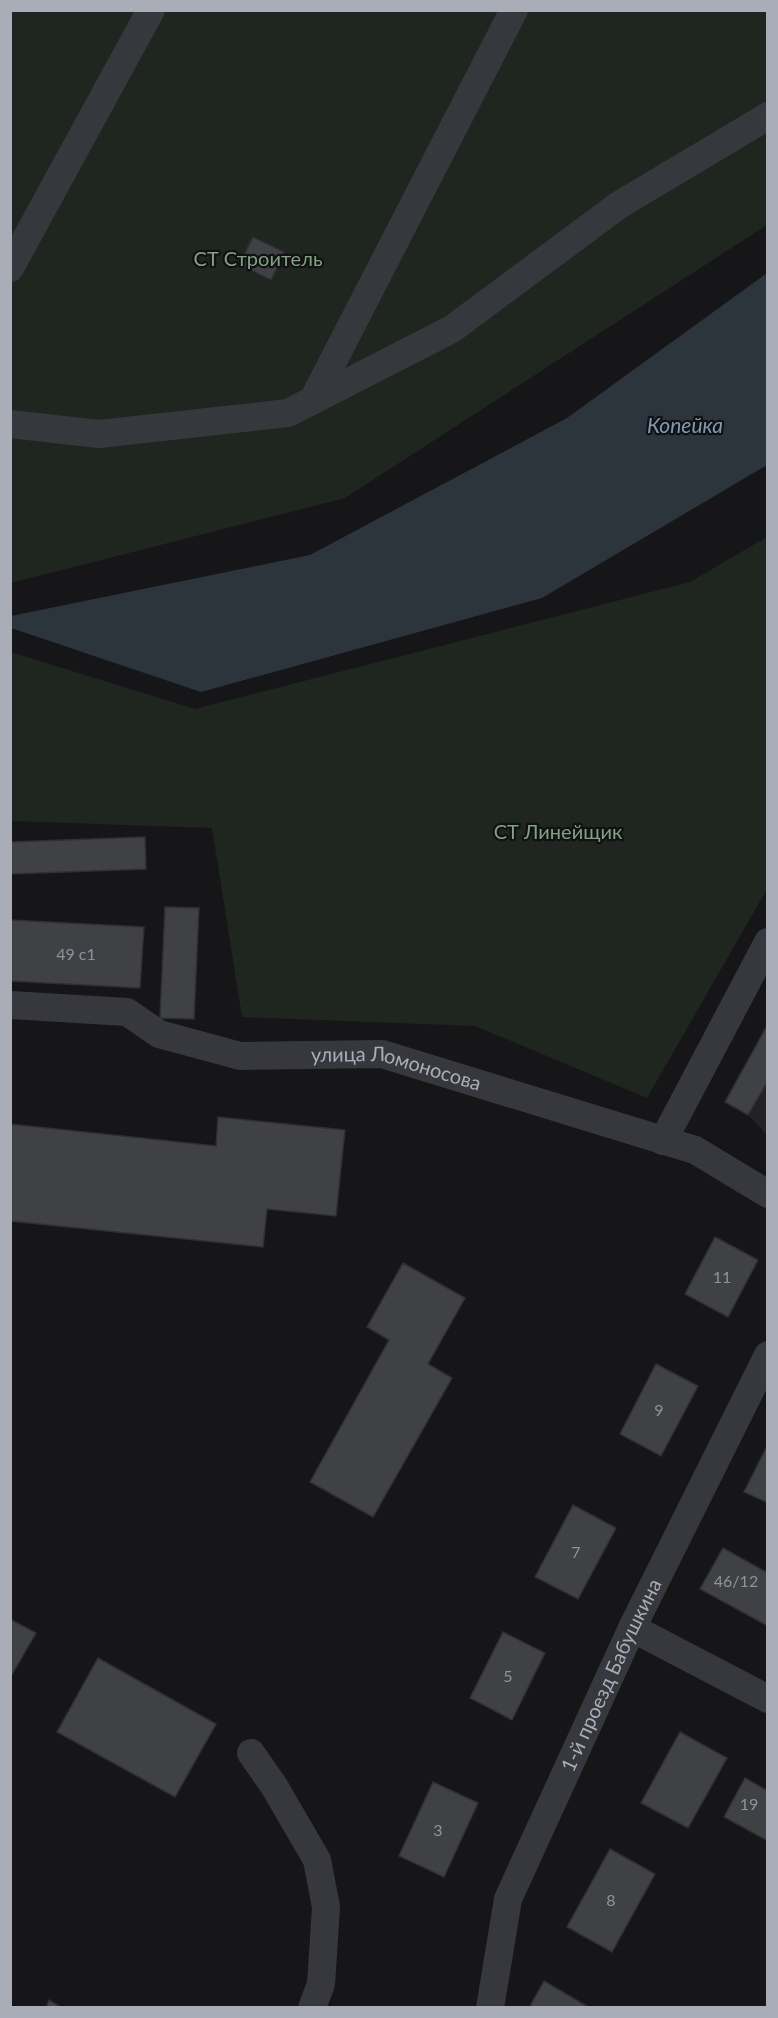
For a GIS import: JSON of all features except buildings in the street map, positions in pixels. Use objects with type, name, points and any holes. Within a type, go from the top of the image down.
[{"type":"street","points":[[10,268],[151,10]]},
{"type":"street","points":[[313,400],[514,10]]},
{"type":"street","points":[[10,424],[99,434],[288,413],[452,328],[619,205],[768,116]]},
{"type":"street","points":[[663,1141],[768,942]]},
{"type":"street","name":"улица Ломоносова","points":[[10,1005],[127,1012],[159,1034],[240,1056],[382,1054],[695,1150],[768,1194]]},
{"type":"street","name":"1-й проезд Бабушкина","points":[[490,2007],[508,1899],[632,1628],[768,1355]]},
{"type":"street","points":[[632,1628],[768,1699]]},
{"type":"street","points":[[251,1753],[274,1786],[317,1860],[326,1908],[321,1984],[312,2007]]},
{"type":"shaded area","points":[[767,1024],[767,1135],[748,1115],[725,1102]]},
{"type":"green space","name":"СТ Строитель","points":[[11,11],[767,11],[767,225],[345,498],[11,583]]},
{"type":"green space","name":"СТ Линейщик","points":[[767,537],[767,889],[647,1098],[475,1026],[242,1017],[212,828],[11,821],[11,652],[195,709],[690,582]]},
{"type":"water","name":"Копейка","points":[[767,273],[767,465],[542,598],[201,692],[11,628],[11,616],[310,555],[567,418]]}]
